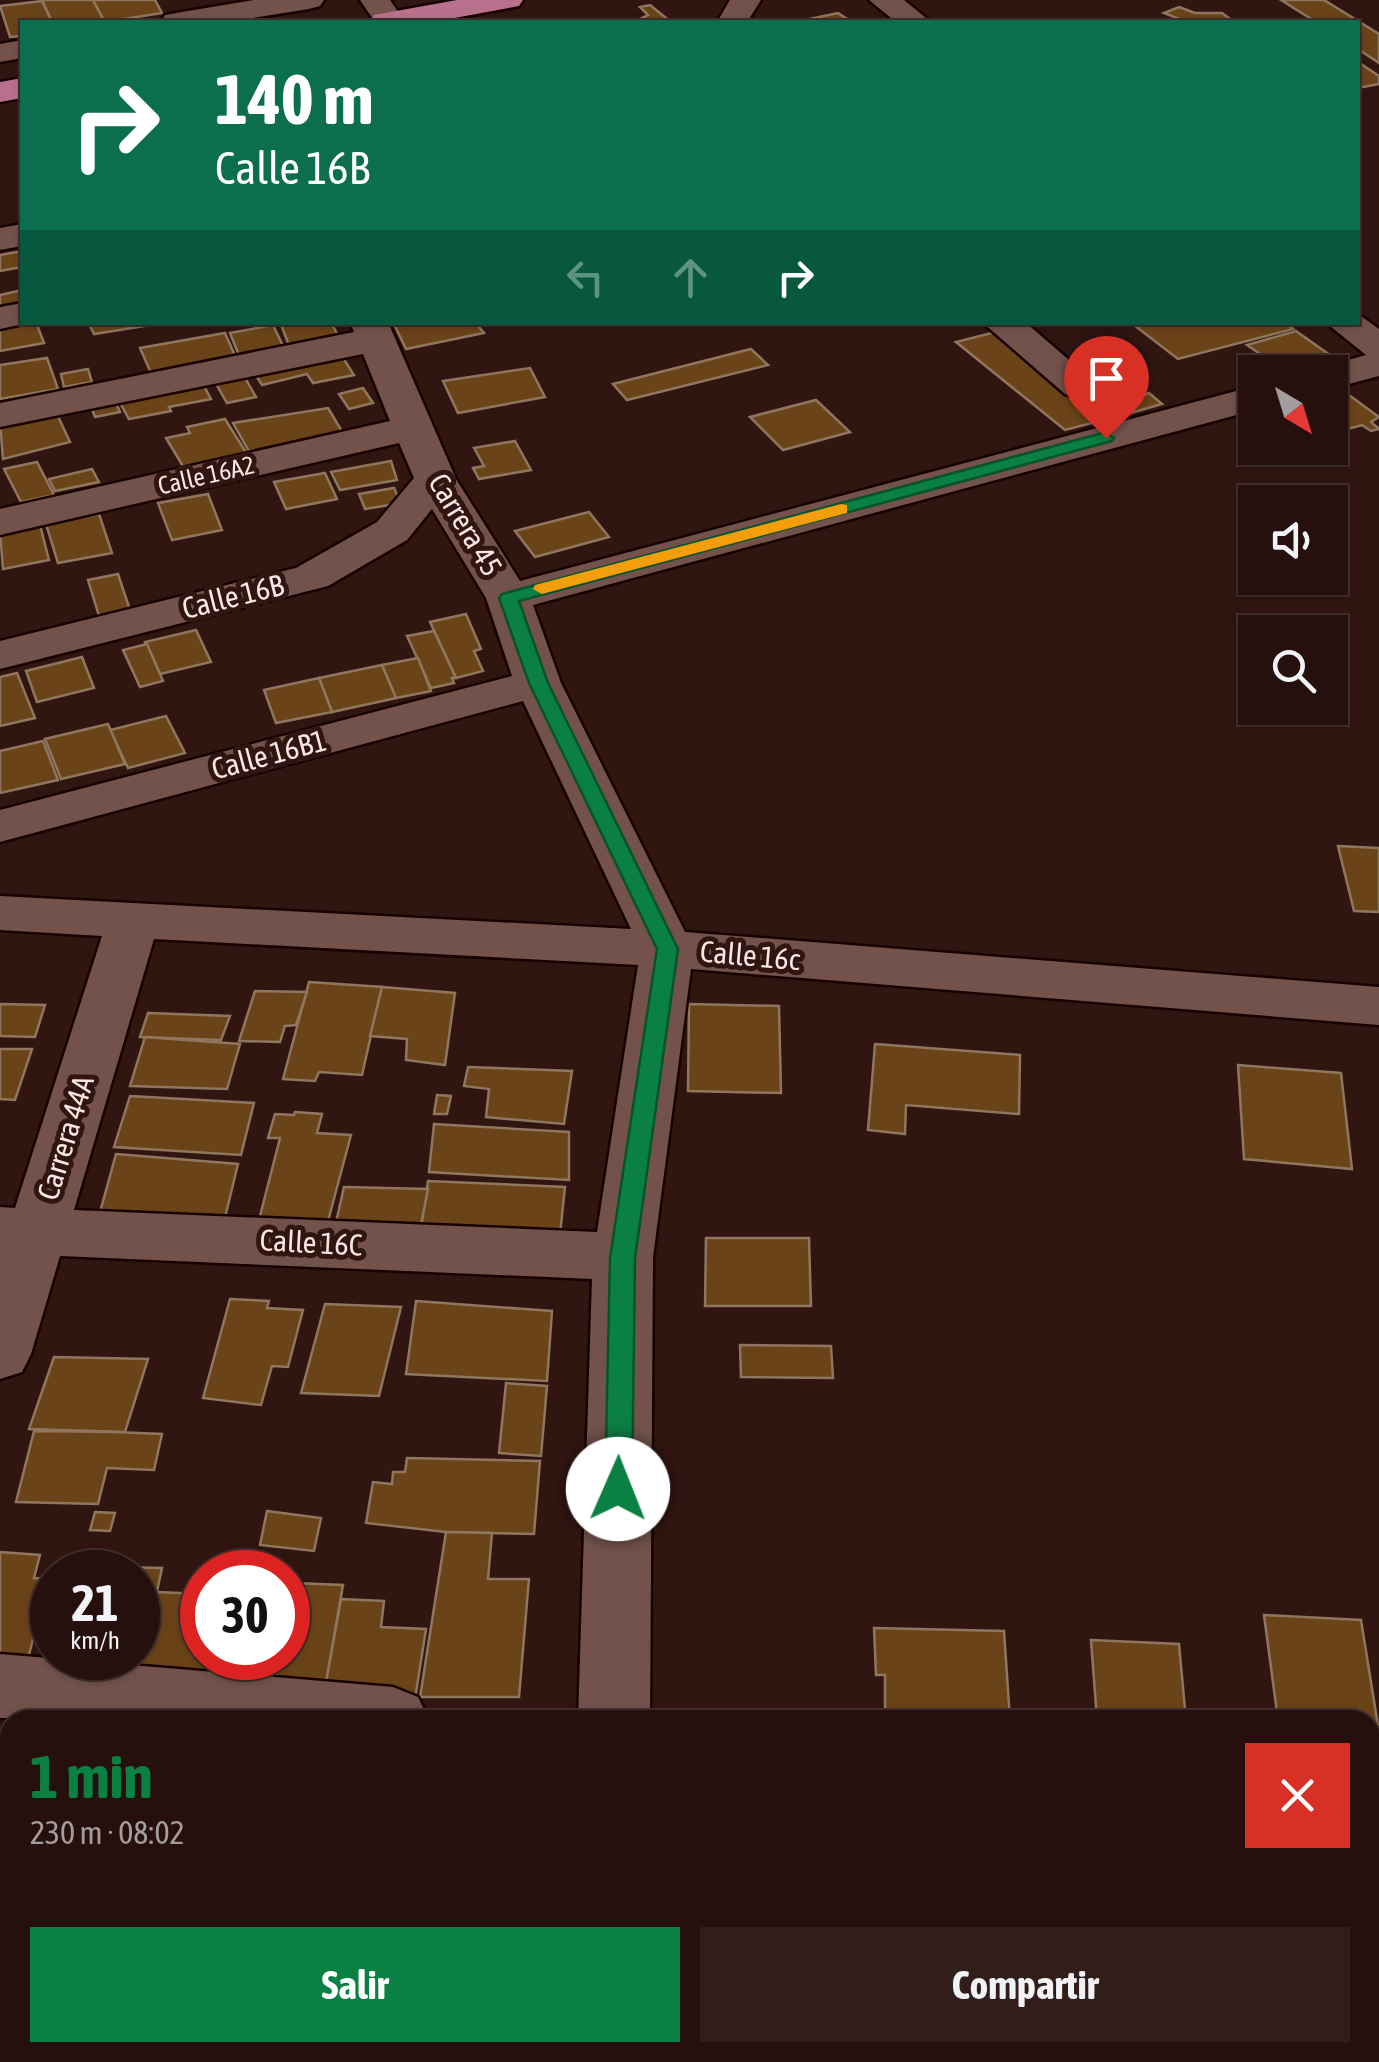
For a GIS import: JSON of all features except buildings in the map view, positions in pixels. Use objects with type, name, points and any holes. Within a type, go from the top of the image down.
[{"type":"highway","points":[[398,20],[508,0]]},
{"type":"street","points":[[183,20],[207,13],[309,0]]},
{"type":"street","points":[[731,20],[746,0]]},
{"type":"street","points":[[884,0],[913,20]]},
{"type":"street","points":[[1005,325],[1079,386]]},
{"type":"street","points":[[1348,325],[1379,347]]},
{"type":"street","points":[[0,415],[373,331]]},
{"type":"street","name":"Carrera 45","points":[[373,331],[435,479],[508,598],[538,683],[668,949]]},
{"type":"street","points":[[1348,373],[1379,364]]},
{"type":"street","points":[[508,598],[1238,403]]},
{"type":"street","name":"Calle 16A2","points":[[0,522],[412,428]]},
{"type":"street","name":"Calle 16B","points":[[0,656],[312,577],[392,531],[435,479]]},
{"type":"street","name":"Calle 16B1","points":[[0,826],[538,683]]},
{"type":"street","name":"Calle 16c","points":[[0,914],[668,949],[1379,1006]]},
{"type":"street","name":"Carrera 44A","points":[[0,1354],[19,1230],[133,922]]},
{"type":"street","points":[[614,1710],[623,1258],[668,949]]},
{"type":"street","name":"Calle 16C","points":[[19,1230],[623,1258]]},
{"type":"street","points":[[0,1686],[277,1710]]},
{"type":"slow traffic","points":[[542,589],[841,509]]},
{"type":"route","points":[[618,1489],[623,1258],[668,949],[538,683],[508,598],[1106,438]]}]
